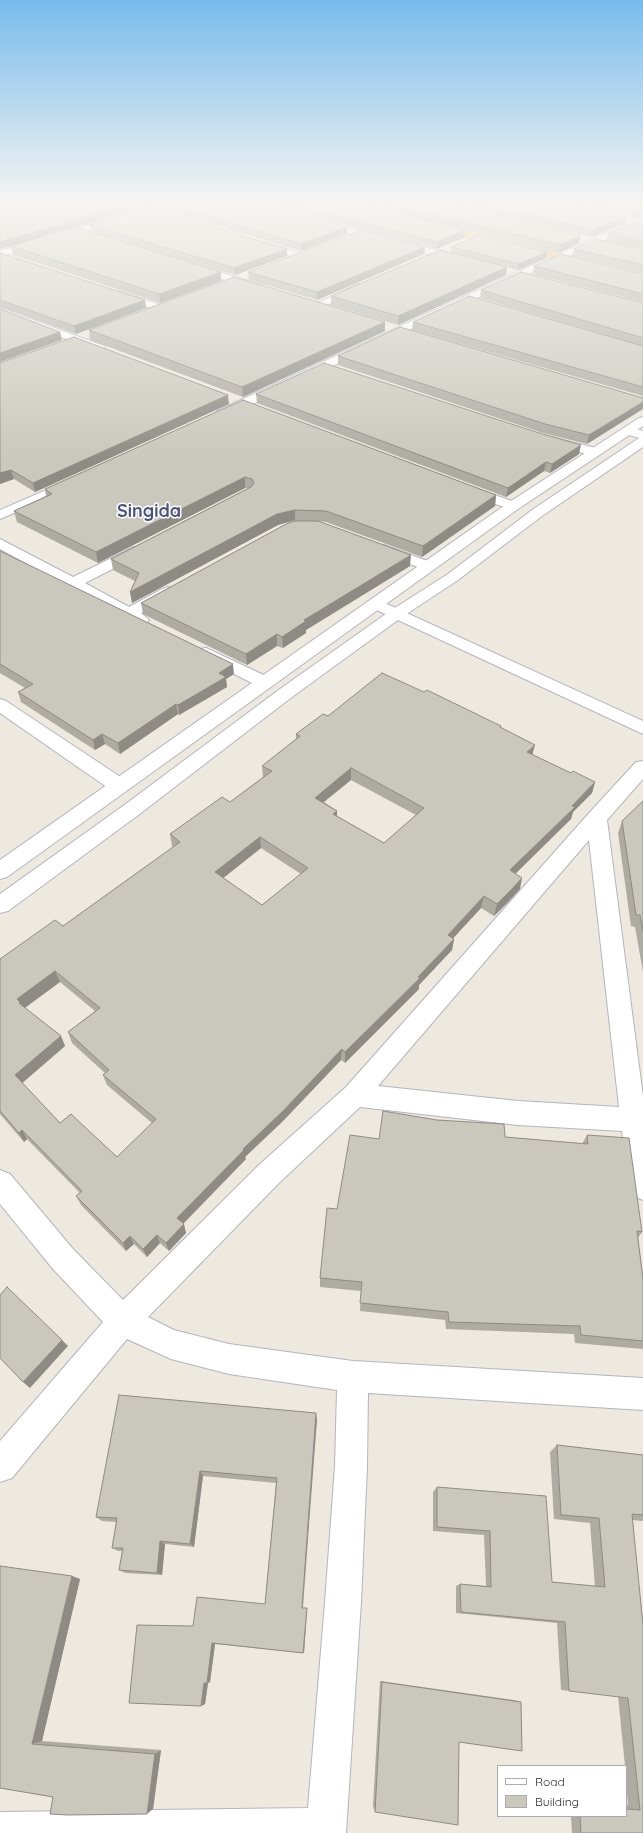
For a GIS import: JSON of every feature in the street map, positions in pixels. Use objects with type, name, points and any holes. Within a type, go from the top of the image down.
[{"type":"street","points":[[109,291],[164,307],[146,314]]},
{"type":"street","points":[[333,310],[315,304],[349,291]]},
{"type":"street","points":[[210,419],[486,291]]},
{"type":"street","points":[[468,299],[482,302]]},
{"type":"street","points":[[0,311],[113,353]]},
{"type":"street","points":[[385,326],[413,335]]},
{"type":"street","points":[[63,344],[91,334]]},
{"type":"street","points":[[324,366],[339,371]]},
{"type":"street","points":[[230,397],[260,409]]},
{"type":"street","points":[[0,871],[118,785],[513,506],[596,452],[636,433],[643,421]]},
{"type":"street","points":[[539,437],[596,452]]},
{"type":"street","points":[[0,905],[130,811],[286,693],[396,614],[453,577],[537,513],[643,441]]},
{"type":"street","points":[[0,515],[83,478]]},
{"type":"street","points":[[455,485],[513,506]]},
{"type":"street","points":[[0,543],[128,614],[157,628]]},
{"type":"street","points":[[73,583],[149,544]]},
{"type":"street","points":[[372,545],[428,566]]},
{"type":"street","points":[[128,614],[181,584]]},
{"type":"street","points":[[376,604],[643,728]]},
{"type":"street","points":[[192,646],[264,682]]},
{"type":"street","points":[[0,705],[118,785]]},
{"type":"street","points":[[0,1466],[123,1322],[270,1173],[355,1095],[597,817],[643,767]]},
{"type":"street","points":[[597,817],[633,1120],[643,1187]]},
{"type":"street","points":[[355,1095],[518,1113],[633,1120]]},
{"type":"street","points":[[0,1184],[63,1259],[123,1322],[171,1344],[229,1359],[354,1377],[643,1394]]},
{"type":"street","points":[[0,1832],[327,1830],[344,1587],[351,1466],[354,1377]]},
{"type":"building","points":[[0,291],[116,291],[145,300],[74,326],[0,300]]},
{"type":"building","points":[[148,291],[169,291],[159,294]]},
{"type":"building","points":[[197,291],[279,291],[385,322],[242,387],[89,330]]},
{"type":"building","points":[[344,291],[455,291],[398,316],[331,296]]},
{"type":"building","points":[[483,291],[594,291],[643,303],[643,338]]},
{"type":"building","points":[[630,291],[643,291],[643,294]]},
{"type":"building","points":[[469,296],[643,346],[643,387],[413,322]]},
{"type":"building","points":[[0,309],[60,332],[0,353]]},
{"type":"building","points":[[400,327],[643,398],[643,402],[589,435],[545,424],[338,356]]},
{"type":"building","points":[[74,337],[228,395],[33,483],[11,470],[0,473],[0,363]]},
{"type":"building","points":[[324,363],[536,432],[581,445],[552,464],[546,462],[508,488],[256,394]]},
{"type":"building","points":[[243,400],[496,495],[423,546],[326,511],[295,510],[277,514],[130,592],[139,573],[111,559],[251,487],[254,483],[252,479],[245,477],[96,552],[14,511],[52,494],[45,489]]},
{"type":"building","points":[[295,521],[318,521],[411,555],[304,620],[306,621],[282,637],[277,634],[246,654],[141,603],[288,523]]},
{"type":"building","points":[[0,551],[233,664],[219,673],[226,677],[178,705],[176,704],[118,743],[102,734],[93,740],[18,692],[33,684],[0,664]]},
{"type":"building","points":[[382,673],[424,692],[427,690],[501,726],[500,727],[535,745],[527,752],[571,773],[573,771],[595,782],[572,806],[575,807],[510,870],[522,878],[510,891],[497,904],[484,896],[448,935],[454,939],[418,977],[420,978],[345,1052],[342,1049],[177,1218],[184,1224],[166,1243],[157,1235],[143,1249],[130,1236],[123,1243],[76,1196],[82,1191],[22,1130],[19,1133],[0,1111],[0,959],[55,920],[63,926],[180,842],[170,834],[222,797],[230,802],[272,771],[262,766],[300,736],[296,734],[323,714],[328,716]],"holes":[[[351,768],[424,808],[384,843],[333,814],[337,811],[315,798]],[[260,837],[308,868],[262,905],[215,872]],[[55,971],[100,1008],[68,1032],[109,1070],[103,1075],[156,1119],[117,1157],[71,1114],[60,1123],[15,1075],[61,1036],[19,1003],[20,1002],[17,999]]]},
{"type":"building","points":[[643,801],[643,931],[640,915],[636,915],[622,821]]},
{"type":"building","points":[[383,1111],[437,1120],[504,1124],[505,1137],[588,1144],[587,1135],[629,1138],[642,1232],[637,1231],[643,1279],[643,1341],[581,1335],[580,1326],[449,1322],[448,1312],[360,1303],[362,1282],[320,1278],[327,1208],[337,1209],[350,1135],[379,1139]]},
{"type":"building","points":[[7,1287],[62,1340],[23,1382],[0,1358],[0,1295]]},
{"type":"building","points":[[119,1395],[316,1413],[302,1608],[307,1608],[303,1653],[212,1643],[207,1683],[204,1683],[201,1706],[129,1703],[137,1625],[193,1626],[197,1597],[265,1604],[277,1478],[200,1471],[190,1544],[160,1541],[157,1573],[119,1570],[123,1548],[112,1548],[117,1518],[96,1517]]},
{"type":"building","points":[[557,1445],[643,1455],[643,1515],[632,1514],[643,1625],[643,1833],[581,1833],[580,1817],[627,1817],[627,1809],[640,1810],[628,1698],[569,1691],[565,1622],[461,1612],[460,1584],[491,1587],[490,1531],[437,1527],[437,1487],[546,1496],[552,1582],[605,1587],[599,1518],[561,1515]]},
{"type":"building","points":[[0,1566],[72,1576],[32,1744],[155,1754],[147,1814],[50,1814],[53,1797],[0,1788]]},
{"type":"building","points":[[382,1682],[521,1702],[522,1751],[459,1742],[458,1825],[375,1812]]},
{"type":"district","name":"Singida","points":[[149,512]]}]
